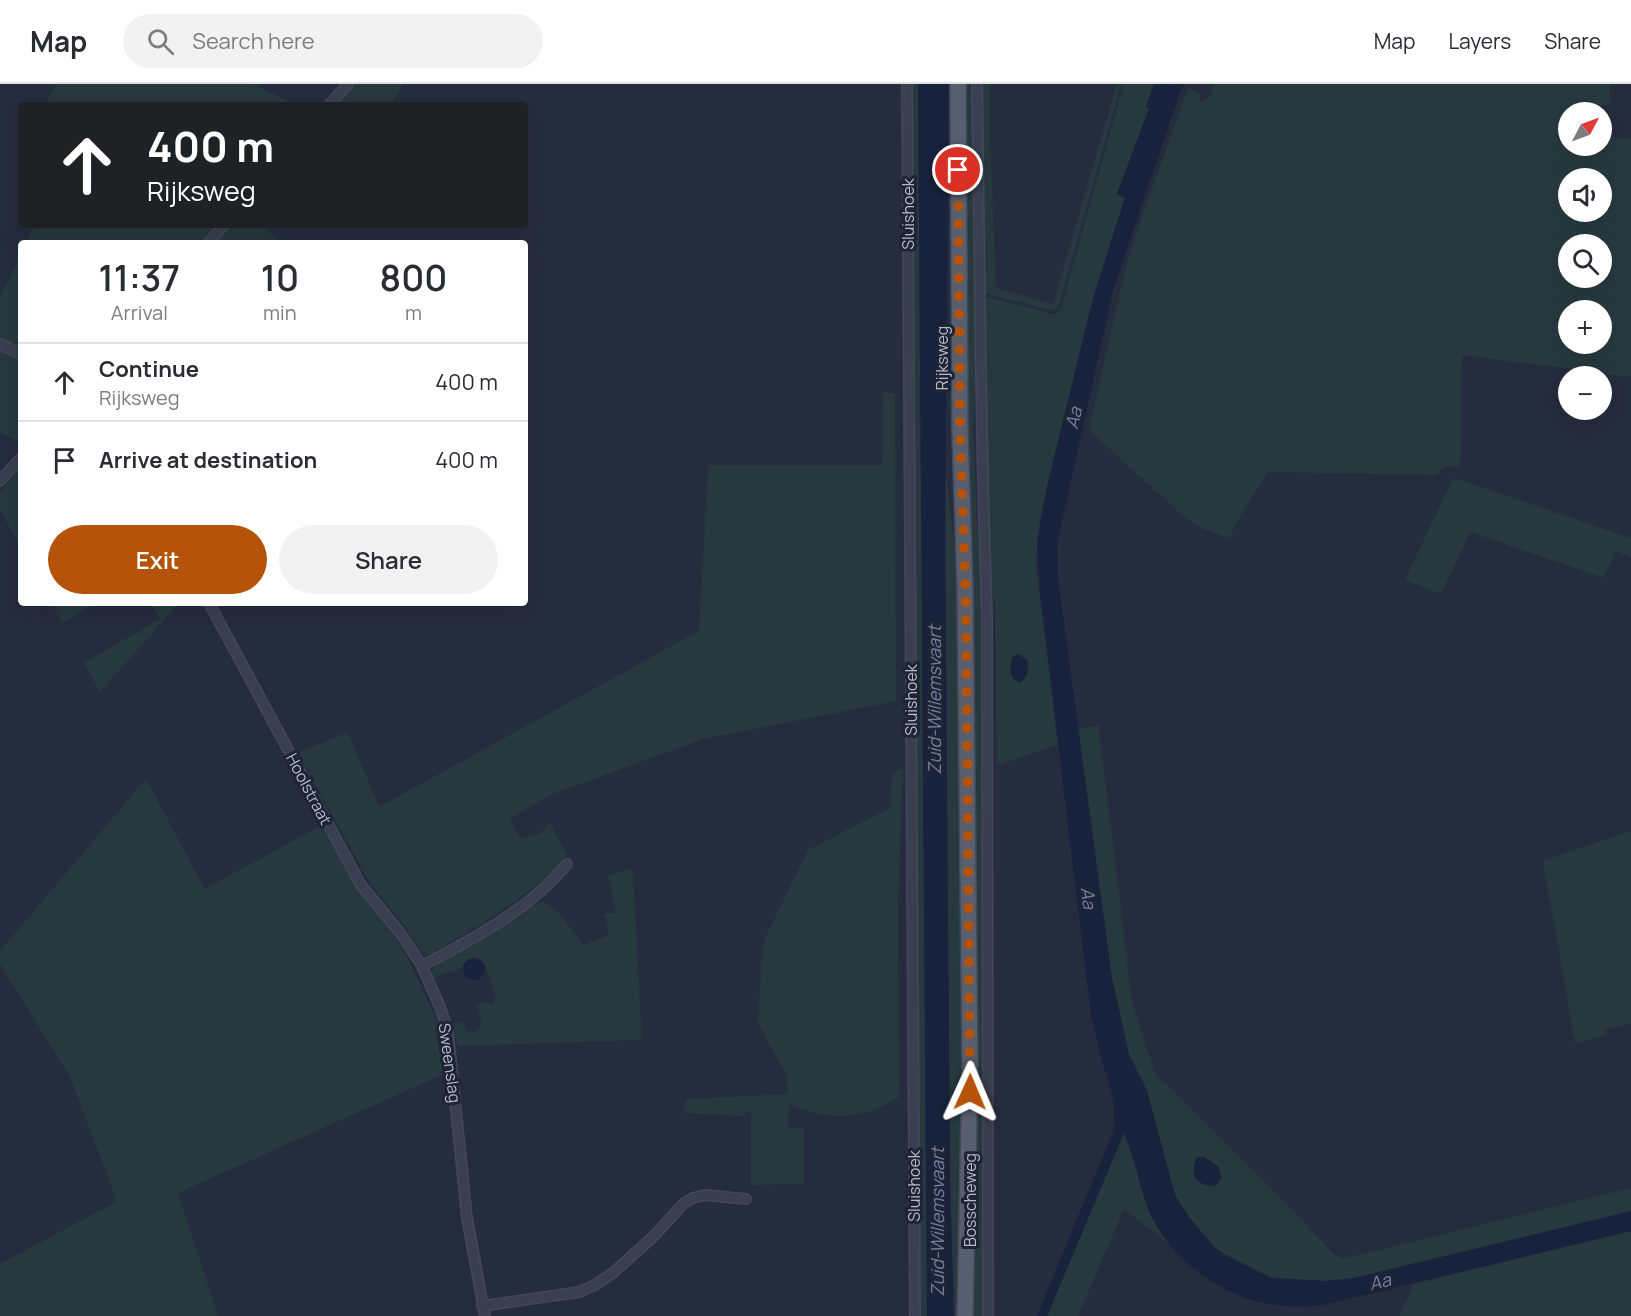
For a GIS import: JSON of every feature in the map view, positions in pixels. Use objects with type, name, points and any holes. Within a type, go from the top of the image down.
[{"type":"main road","name":"Rijksweg","points":[[958,84],[960,431],[966,632]]},
{"type":"main road","name":"Bosscheweg","points":[[965,1316],[970,1069],[966,632]]},
{"type":"street","points":[[332,102],[348,84]]},
{"type":"street","name":"Sluishoek","points":[[907,84],[915,1316]]},
{"type":"street","name":"Bosscheweg","points":[[977,84],[982,506],[987,615],[988,1316]]},
{"type":"street","points":[[211,240],[221,228]]},
{"type":"street","points":[[0,344],[18,353]]},
{"type":"street","points":[[0,481],[18,461]]},
{"type":"street","name":"Hoolstraat","points":[[211,606],[361,885],[401,934],[422,966]]},
{"type":"street","points":[[422,966],[482,934],[540,893],[567,864]]},
{"type":"street","name":"Sweenslag","points":[[422,966],[448,1031],[467,1218],[485,1316]]},
{"type":"street","points":[[482,1306],[579,1292],[595,1285],[614,1272],[654,1236],[684,1203],[705,1195],[746,1199]]},
{"type":"shaded area","points":[[56,84],[253,84],[290,102],[47,102]]},
{"type":"shaded area","points":[[355,84],[403,84],[393,102],[339,102]]},
{"type":"shaded area","points":[[909,84],[918,84],[927,1316],[918,1316]]},
{"type":"shaded area","points":[[962,84],[970,84],[975,126],[976,381],[973,430],[982,637],[981,1218],[984,1316],[971,1316],[965,197],[967,136]]},
{"type":"shaded area","points":[[980,84],[990,84],[996,288],[1053,304],[1117,84],[1121,84],[1059,305],[1054,311],[991,295],[981,290]]},
{"type":"shaded area","points":[[1124,84],[1154,84],[1146,106],[1149,109],[1117,194],[1125,198],[1086,325],[1040,519],[1036,564],[1058,744],[997,766],[995,598],[990,596],[982,299],[988,297],[1051,314],[1061,309]]},
{"type":"shaded area","points":[[1214,84],[1610,84],[1611,102],[1558,102],[1558,156],[1612,156],[1612,137],[1631,139],[1631,377],[1612,375],[1612,366],[1558,367],[1462,355],[1459,468],[1445,465],[1437,475],[1268,472],[1229,538],[1201,528],[1184,517],[1089,430],[1124,274],[1140,222],[1188,89],[1199,93],[1201,99],[1199,104],[1210,96]]},
{"type":"shaded area","points":[[34,228],[212,228],[202,240],[28,240]]},
{"type":"shaded area","points":[[226,228],[265,228],[278,240],[216,240]]},
{"type":"shaded area","points":[[18,260],[18,348],[0,339],[0,297]]},
{"type":"shaded area","points":[[0,350],[18,359],[18,441],[0,432]]},
{"type":"shaded area","points":[[883,393],[895,393],[896,701],[703,739],[550,795],[510,819],[520,839],[540,833],[550,823],[567,855],[561,863],[538,884],[498,913],[429,955],[422,953],[406,928],[370,883],[298,753],[348,732],[379,807],[699,631],[708,465],[882,465]]},
{"type":"shaded area","points":[[945,465],[955,550],[959,659],[963,1060],[960,1193],[961,1316],[954,1316],[950,1182]]},
{"type":"shaded area","points":[[18,471],[18,543],[0,510],[0,492]]},
{"type":"shaded area","points":[[1453,478],[1631,538],[1631,557],[1615,551],[1604,578],[1470,532],[1441,594],[1405,580]]},
{"type":"shaded area","points":[[53,606],[92,606],[62,623]]},
{"type":"shaded area","points":[[153,606],[176,606],[100,692],[84,663],[160,619]]},
{"type":"shaded area","points":[[1101,725],[1099,730],[1132,1001],[1155,1074],[1266,1183],[1335,1255],[1343,1258],[1358,1255],[1631,1188],[1631,1211],[1354,1278],[1326,1281],[1273,1278],[1214,1247],[1189,1217],[1175,1195],[1147,1091],[1129,1055],[1112,978],[1077,729]]},
{"type":"shaded area","points":[[903,768],[898,909],[899,1097],[871,1111],[845,1116],[819,1114],[789,1105],[788,1127],[804,1128],[804,1184],[751,1185],[751,1110],[742,1116],[684,1113],[685,1099],[788,1094],[786,1075],[758,1023],[762,949],[766,936],[808,850],[890,808],[892,772]]},
{"type":"shaded area","points":[[146,779],[205,889],[322,825],[366,900],[406,955],[442,1031],[448,1072],[178,1193],[218,1316],[0,1316],[0,1264],[112,1204],[116,1199],[70,1077],[0,964],[0,951]]},
{"type":"shaded area","points":[[1631,831],[1631,1023],[1605,1030],[1605,1036],[1575,1043],[1543,861]]},
{"type":"shaded area","points":[[633,869],[642,1040],[458,1046],[452,1023],[461,1022],[467,1032],[477,1031],[482,1024],[477,1006],[482,1002],[493,1004],[496,997],[485,967],[471,959],[453,973],[448,972],[433,979],[432,972],[436,963],[531,905],[543,902],[558,911],[583,945],[609,935],[604,914],[616,913],[608,875]]},
{"type":"shaded area","points":[[1124,1133],[1150,1213],[1171,1246],[1124,1209],[1078,1316],[1047,1316]]},
{"type":"shaded area","points":[[1631,1231],[1631,1316],[1399,1316],[1414,1284]]},
{"type":"water","name":"Zuid-Willemsvaart","points":[[918,84],[949,84],[945,542],[950,1182],[954,1316],[927,1316]]},
{"type":"water","name":"Aa","points":[[1154,84],[1185,85],[1182,87],[1113,291],[1057,543],[1058,578],[1112,978],[1129,1055],[1147,1091],[1175,1195],[1189,1217],[1214,1247],[1273,1278],[1326,1281],[1354,1278],[1631,1211],[1631,1231],[1322,1305],[1267,1304],[1231,1292],[1213,1283],[1182,1258],[1169,1244],[1149,1211],[1124,1133],[1047,1316],[1037,1316],[1113,1132],[1114,1113],[1112,1094],[1091,1016],[1040,593],[1037,543],[1047,486],[1094,295],[1125,198],[1117,194],[1149,109],[1146,107]]},
{"type":"water","points":[[1018,654],[1027,660],[1028,667],[1026,676],[1020,683],[1013,679],[1010,671],[1012,657]]},
{"type":"water","points":[[474,958],[482,961],[485,969],[482,977],[474,980],[466,977],[463,969],[466,961]]},
{"type":"water","points":[[1197,1157],[1204,1157],[1219,1167],[1221,1178],[1217,1185],[1204,1185],[1194,1177],[1194,1164]]},
{"type":"route","points":[[958,170],[960,431],[966,610],[970,1092]]}]
